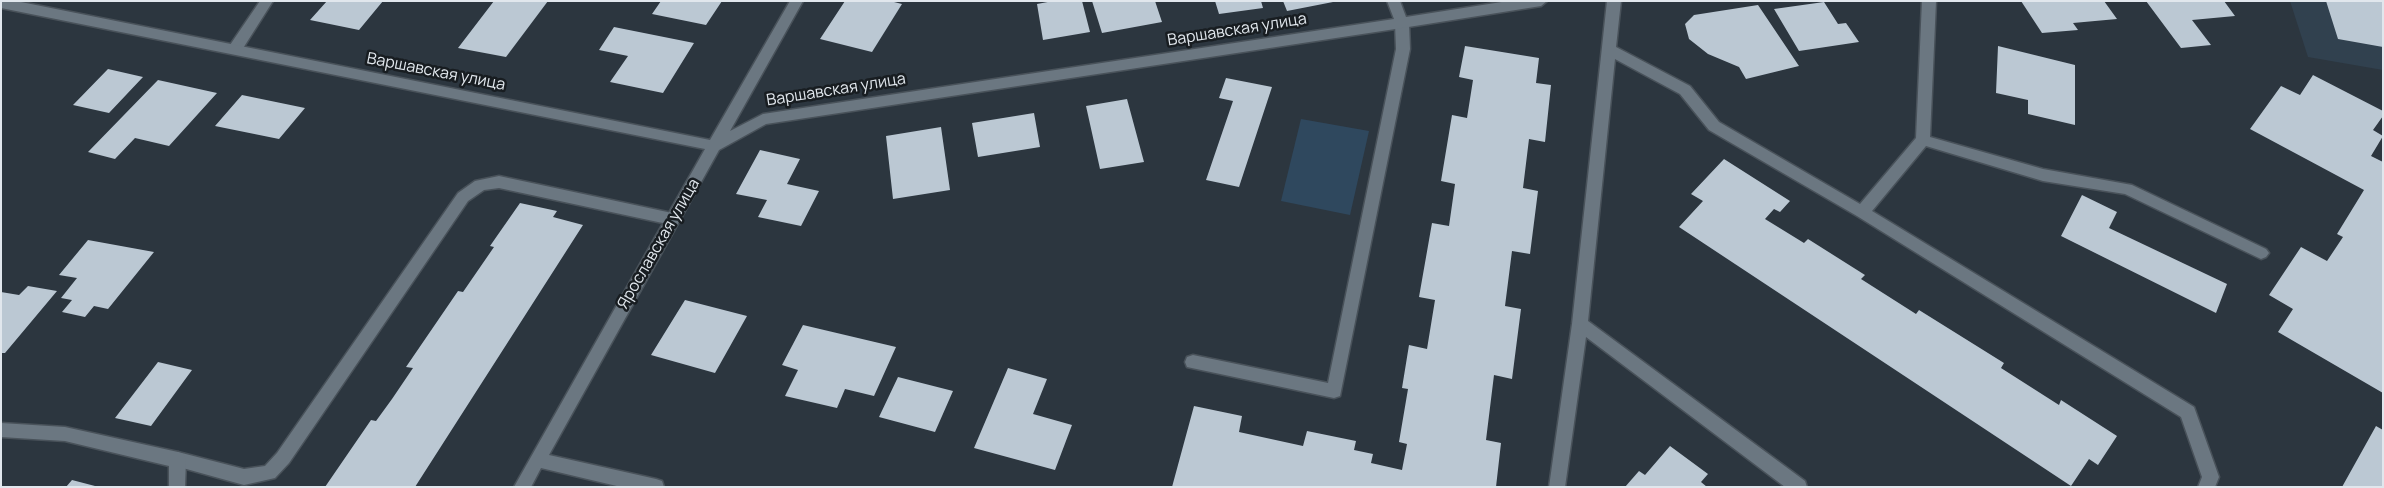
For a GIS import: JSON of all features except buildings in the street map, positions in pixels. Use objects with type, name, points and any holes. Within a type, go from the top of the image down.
[{"type":"street","points":[[235,49],[267,1]]},
{"type":"street","name":"Ярославская улица","points":[[522,487],[797,1]]},
{"type":"street","points":[[1193,362],[1334,391],[1403,50],[1402,22],[1393,1]]},
{"type":"street","name":"Варшавская улица","points":[[1,3],[715,146],[763,119],[1541,1]]},
{"type":"street","points":[[1557,487],[1580,324],[1614,1]]},
{"type":"street","points":[[1862,212],[1923,140],[1929,1]]},
{"type":"street","points":[[1610,50],[1685,90],[1714,126],[1862,212],[2188,412],[2212,477],[2206,487]]},
{"type":"street","points":[[1923,140],[2043,174],[2127,189],[2261,253]]},
{"type":"street","points":[[1,430],[64,434],[178,460],[244,478],[269,473],[288,450],[463,197],[480,185],[499,182],[672,219]]},
{"type":"street","points":[[1580,324],[1798,487]]},
{"type":"street","points":[[177,487],[178,460]]},
{"type":"street","points":[[538,460],[656,487]]},
{"type":"shaded area","points":[[2290,1],[2383,1],[2383,70],[2308,57]]},
{"type":"shaded area","points":[[1301,119],[1369,131],[1350,215],[1281,201]]}]
